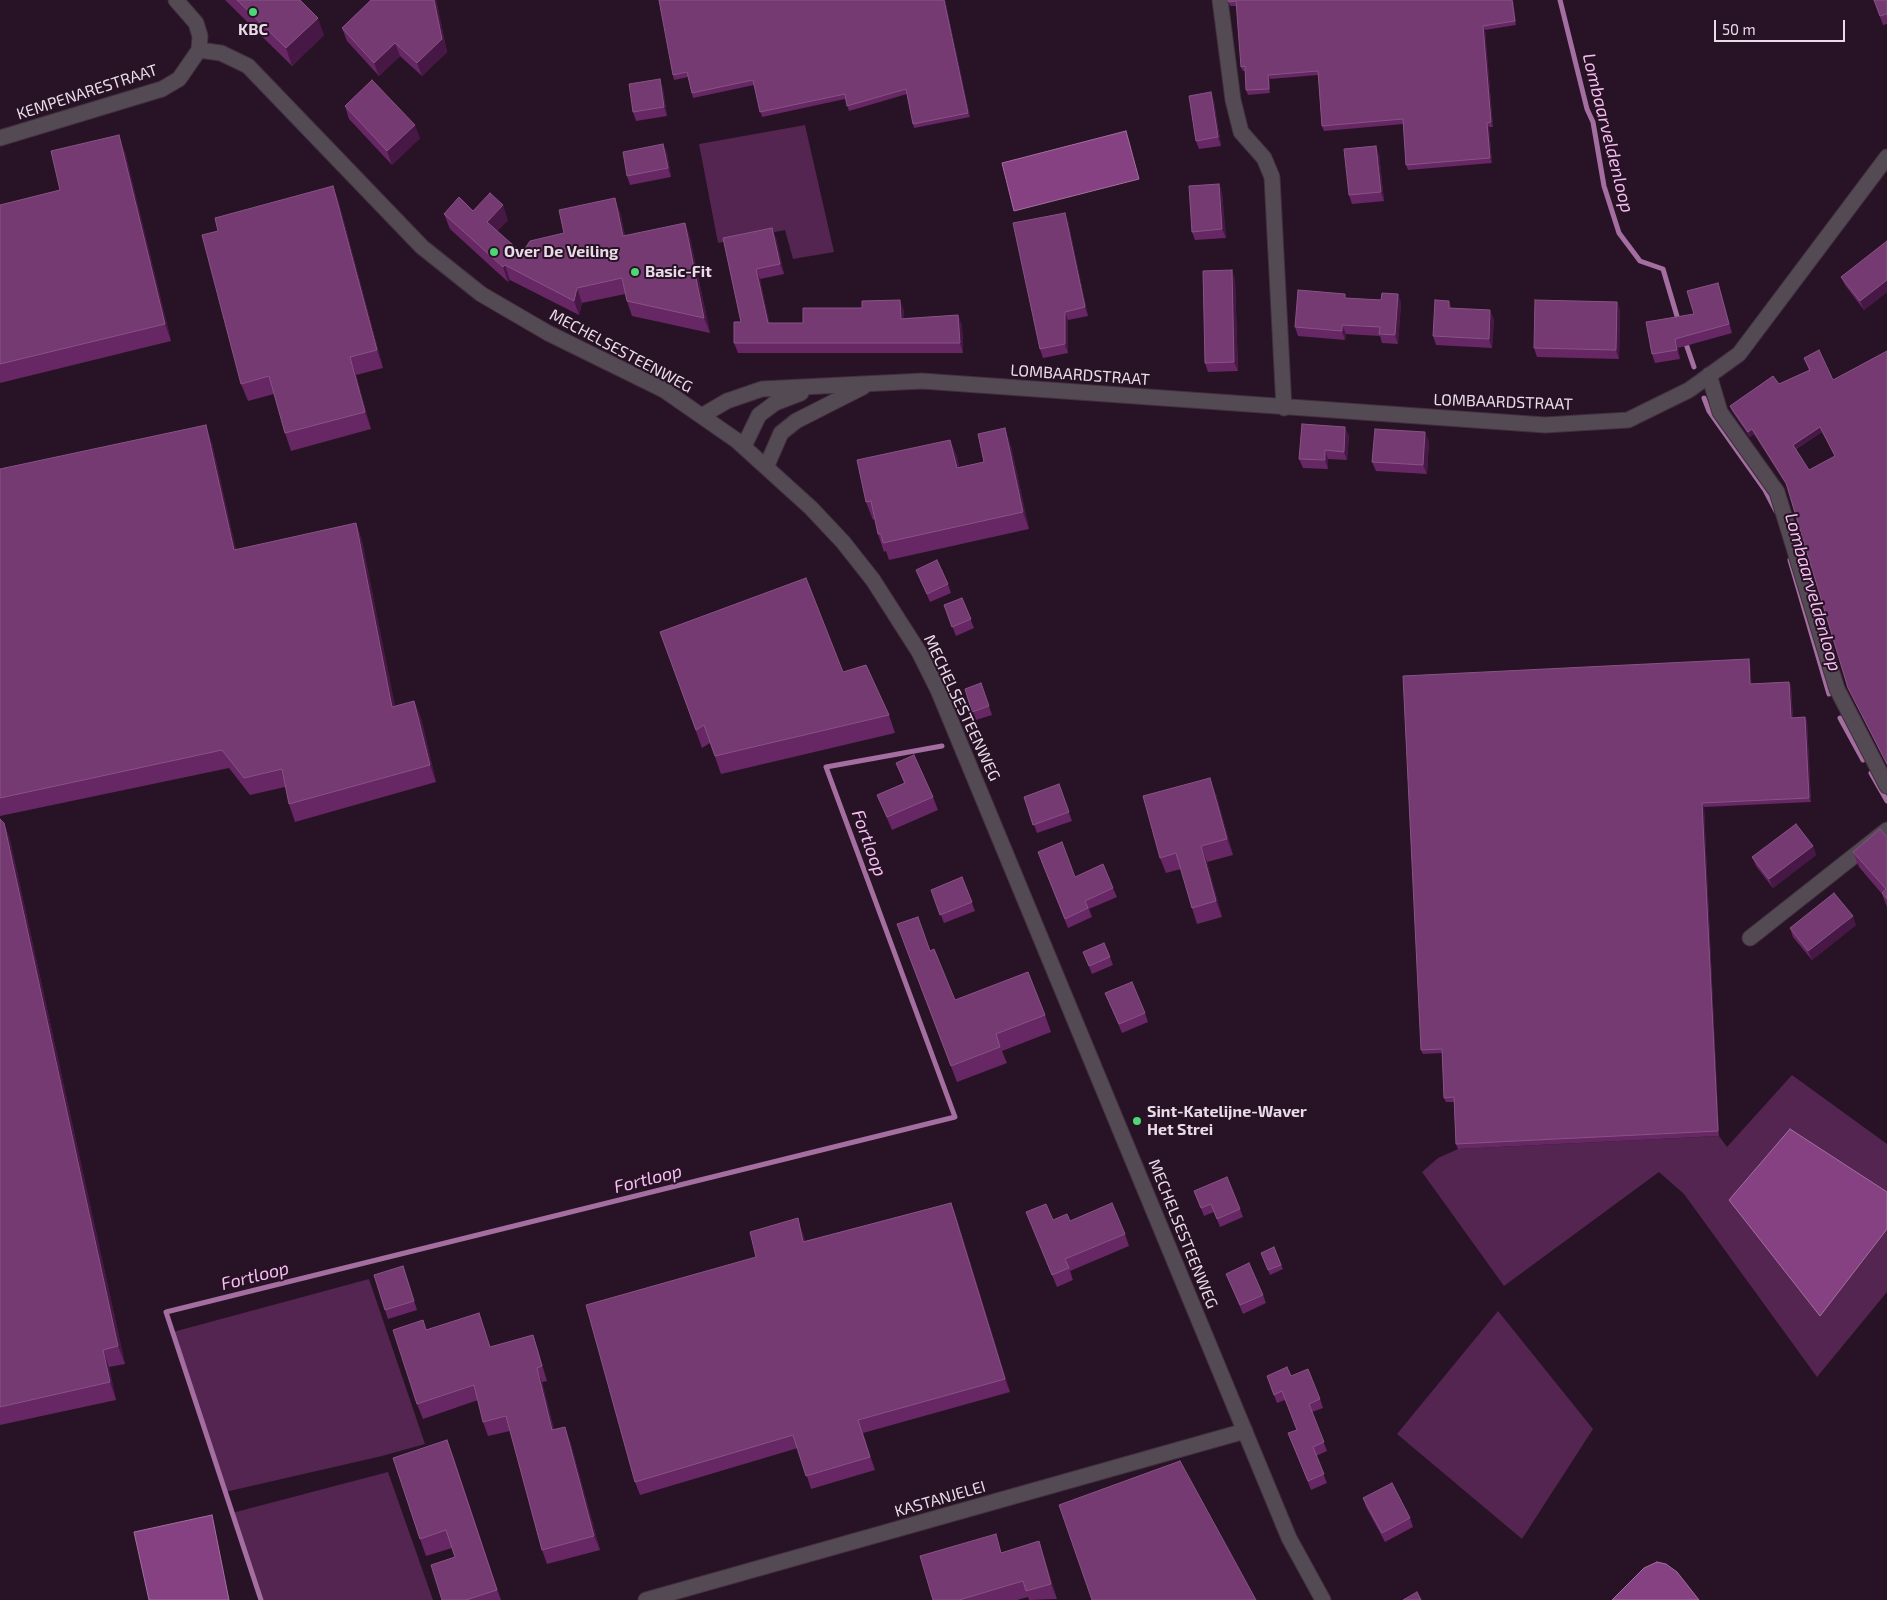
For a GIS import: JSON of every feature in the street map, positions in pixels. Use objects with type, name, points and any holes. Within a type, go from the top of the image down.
[{"type":"street","points":[[176,0],[196,23],[200,36],[199,50]]},
{"type":"street","points":[[1220,0],[1233,100],[1241,132],[1264,158],[1272,177],[1284,408]]},
{"type":"street","name":"KEMPENARESTRAAT","points":[[0,138],[162,89],[179,79],[199,50]]},
{"type":"street","name":"MECHELSESTEENWEG","points":[[199,50],[221,53],[248,66],[422,247],[481,294],[548,333],[664,390],[703,415],[744,446],[766,465],[842,542],[873,580],[919,652],[987,805],[1289,1538],[1322,1600]]},
{"type":"street","name":"LOMBAARDSTRAAT","points":[[703,415],[727,402],[762,389],[813,388],[873,382],[922,381],[1545,425],[1628,420],[1689,390],[1739,354],[1887,157]]},
{"type":"street","points":[[1709,375],[1720,412],[1776,492],[1837,689],[1887,786]]},
{"type":"street","name":"LOMBAARDSTRAAT","points":[[766,465],[781,433],[796,421],[873,382]]},
{"type":"street","name":"LOMBAARDSTRAAT","points":[[744,446],[759,415],[775,402],[813,388]]},
{"type":"street","points":[[1750,938],[1887,830]]},
{"type":"street","name":"KASTANJELEI","points":[[646,1600],[1245,1431]]},
{"type":"shaded area","points":[[805,125],[834,252],[793,259],[785,230],[718,243],[699,144]]},
{"type":"shaded area","points":[[1126,131],[1139,179],[1014,211],[1002,163]]},
{"type":"shaded area","points":[[1792,1075],[1887,1144],[1887,1292],[1817,1377],[1684,1194],[1659,1172],[1504,1286],[1422,1172],[1438,1158],[1458,1149],[1719,1136],[1727,1147]]},
{"type":"shaded area","points":[[1790,1129],[1887,1192],[1887,1229],[1820,1316],[1729,1200]]},
{"type":"shaded area","points":[[369,1279],[425,1444],[382,1456],[225,1492],[173,1332]]},
{"type":"shaded area","points":[[1498,1311],[1593,1429],[1522,1539],[1397,1434]]},
{"type":"shaded area","points":[[388,1472],[433,1600],[260,1600],[232,1513]]},
{"type":"shaded area","points":[[212,1515],[229,1600],[149,1600],[134,1532]]},
{"type":"shaded area","points":[[1657,1562],[1666,1564],[1677,1572],[1699,1600],[1612,1600],[1644,1568]]},
{"type":"building","points":[[237,0],[300,0],[318,18],[286,48]]},
{"type":"building","points":[[371,0],[434,0],[442,39],[417,63],[395,43],[374,63],[342,28]]},
{"type":"building","points":[[659,0],[944,0],[968,113],[913,124],[906,89],[847,106],[845,94],[760,112],[753,80],[692,93],[687,72],[673,75]]},
{"type":"building","points":[[1228,0],[1512,0],[1515,21],[1483,26],[1491,122],[1487,123],[1490,158],[1406,165],[1403,119],[1322,126],[1318,71],[1268,75],[1269,89],[1246,90],[1245,66],[1241,67],[1236,1],[1229,2]]},
{"type":"building","points":[[1874,0],[1887,0],[1887,14],[1880,16]]},
{"type":"building","points":[[660,79],[664,107],[633,112],[629,84]]},
{"type":"building","points":[[372,80],[415,125],[387,151],[345,106]]},
{"type":"building","points":[[1211,92],[1218,137],[1196,141],[1189,96]]},
{"type":"building","points":[[119,135],[165,324],[0,364],[0,205],[60,190],[51,151]]},
{"type":"building","points":[[663,144],[668,168],[627,176],[623,152]]},
{"type":"building","points":[[1376,146],[1381,192],[1349,195],[1344,149]]},
{"type":"building","points":[[1219,184],[1222,229],[1192,232],[1189,186]]},
{"type":"building","points":[[333,186],[377,350],[350,357],[365,412],[285,433],[269,376],[241,384],[202,235],[218,231],[215,218]]},
{"type":"building","points":[[490,193],[503,205],[487,222],[522,253],[530,241],[564,233],[559,210],[615,198],[623,236],[685,223],[704,318],[627,301],[622,278],[577,288],[574,301],[505,265],[503,267],[444,214],[459,197],[473,211]]},
{"type":"building","points":[[1065,213],[1085,307],[1065,312],[1065,344],[1040,349],[1013,223]]},
{"type":"building","points":[[772,228],[780,264],[756,269],[768,323],[803,323],[803,308],[862,308],[862,301],[900,300],[901,319],[958,315],[960,343],[734,343],[734,322],[741,322],[723,238]]},
{"type":"building","points":[[1887,241],[1887,280],[1860,301],[1841,277]]},
{"type":"building","points":[[1232,270],[1234,362],[1205,363],[1203,271]]},
{"type":"building","points":[[1718,283],[1729,324],[1675,339],[1677,350],[1652,354],[1646,322],[1694,314],[1687,291]]},
{"type":"building","points":[[1298,290],[1345,294],[1345,298],[1381,300],[1382,293],[1398,294],[1395,335],[1379,334],[1380,327],[1342,325],[1342,331],[1295,327]]},
{"type":"building","points":[[1435,300],[1449,301],[1449,308],[1490,310],[1489,339],[1433,336]]},
{"type":"building","points":[[1535,300],[1617,302],[1616,350],[1534,348]]},
{"type":"building","points":[[1819,350],[1833,380],[1887,351],[1887,764],[1848,688],[1786,483],[1752,429],[1748,432],[1730,406],[1773,376],[1779,384],[1810,370],[1804,358]],"holes":[[[1820,427],[1835,456],[1809,470],[1793,445]]]},
{"type":"building","points":[[1302,424],[1345,427],[1344,452],[1325,450],[1325,460],[1299,459]]},
{"type":"building","points":[[206,425],[234,550],[356,523],[392,707],[414,701],[430,765],[289,804],[282,769],[244,778],[222,750],[0,798],[0,469]]},
{"type":"building","points":[[1005,428],[1023,512],[883,543],[881,534],[878,534],[871,501],[866,502],[857,460],[950,440],[957,468],[984,462],[978,434]]},
{"type":"building","points":[[1375,429],[1425,432],[1423,465],[1372,462]]},
{"type":"building","points":[[937,560],[948,584],[927,594],[916,570]]},
{"type":"building","points":[[806,578],[843,672],[866,665],[889,715],[715,756],[704,725],[696,730],[660,632]]},
{"type":"building","points":[[962,598],[971,619],[952,627],[944,605]]},
{"type":"building","points":[[1749,659],[1750,684],[1789,682],[1791,718],[1805,717],[1809,798],[1702,803],[1718,1131],[1456,1144],[1454,1097],[1444,1098],[1442,1049],[1421,1050],[1403,676]]},
{"type":"building","points":[[981,683],[989,706],[972,712],[965,689]]},
{"type":"building","points":[[914,755],[933,797],[887,817],[877,795],[905,783],[896,763]]},
{"type":"building","points":[[1210,778],[1227,839],[1201,846],[1216,901],[1192,908],[1176,853],[1160,858],[1143,796]]},
{"type":"building","points":[[1059,784],[1069,812],[1033,825],[1024,797]]},
{"type":"building","points":[[0,819],[4,823],[118,1346],[103,1350],[110,1382],[0,1407]]},
{"type":"building","points":[[1796,824],[1813,846],[1769,879],[1752,857]]},
{"type":"building","points":[[1880,829],[1887,837],[1887,899],[1882,893],[1886,889],[1853,852]]},
{"type":"building","points":[[1062,842],[1075,877],[1103,864],[1113,888],[1085,901],[1088,908],[1065,919],[1038,852]]},
{"type":"building","points":[[962,877],[972,902],[940,915],[931,890]]},
{"type":"building","points":[[1834,893],[1853,916],[1808,951],[1790,928]]},
{"type":"building","points":[[918,917],[930,951],[934,949],[955,1000],[1028,972],[1045,1015],[996,1034],[1000,1047],[951,1066],[897,924]]},
{"type":"building","points":[[1104,943],[1110,957],[1089,966],[1083,952]]},
{"type":"building","points":[[1132,982],[1145,1013],[1119,1024],[1105,993]]},
{"type":"building","points":[[1227,1177],[1240,1209],[1217,1219],[1211,1204],[1201,1208],[1194,1191]]},
{"type":"building","points":[[951,1203],[1005,1379],[858,1420],[870,1457],[806,1476],[793,1435],[635,1482],[586,1305],[756,1257],[750,1232],[798,1218],[803,1242]]},
{"type":"building","points":[[1112,1203],[1125,1234],[1065,1259],[1069,1268],[1052,1275],[1026,1212],[1046,1204],[1053,1220],[1067,1214],[1070,1221]]},
{"type":"building","points":[[1274,1247],[1281,1265],[1268,1270],[1261,1253]]},
{"type":"building","points":[[1249,1263],[1263,1295],[1240,1305],[1226,1274]]},
{"type":"building","points":[[403,1266],[414,1301],[385,1310],[374,1275]]},
{"type":"building","points":[[479,1313],[490,1347],[533,1335],[542,1366],[537,1368],[552,1430],[565,1427],[594,1536],[542,1550],[506,1416],[483,1422],[474,1385],[417,1404],[393,1330],[423,1320],[426,1330]]},
{"type":"building","points":[[1287,1367],[1291,1376],[1308,1369],[1320,1399],[1309,1404],[1324,1442],[1313,1447],[1324,1474],[1308,1481],[1288,1433],[1297,1430],[1282,1391],[1274,1395],[1267,1376]]},
{"type":"building","points":[[447,1440],[497,1590],[466,1600],[442,1600],[431,1565],[455,1557],[446,1530],[420,1539],[393,1458]]},
{"type":"building","points":[[1180,1461],[1256,1600],[1092,1600],[1059,1505]]},
{"type":"building","points":[[1392,1483],[1410,1518],[1382,1533],[1363,1498]]},
{"type":"building","points":[[996,1534],[1001,1553],[1039,1541],[1051,1584],[1026,1591],[1023,1581],[959,1600],[933,1600],[920,1556]]},
{"type":"building","points":[[1417,1592],[1421,1600],[1403,1600]]},
{"type":"waterway","name":"Lombaarveldenloop","points":[[1560,0],[1587,109],[1593,122],[1604,186],[1619,233],[1640,261],[1663,269],[1679,323]]},
{"type":"waterway","name":"Lombaarveldenloop","points":[[1685,341],[1694,367]]},
{"type":"waterway","name":"Lombaarveldenloop","points":[[1704,398],[1709,411],[1765,490],[1776,511]]},
{"type":"waterway","name":"Lombaarveldenloop","points":[[1790,560],[1829,694]]},
{"type":"waterway","name":"Lombaarveldenloop","points":[[1840,718],[1863,760]]},
{"type":"waterway","name":"Fortloop","points":[[261,1600],[166,1312],[955,1117],[826,767],[942,746]]},
{"type":"waterway","name":"Lombaarveldenloop","points":[[1871,773],[1887,801]]},
{"type":"place","name":"KBC","points":[[253,12]]},
{"type":"place","name":"Over De Veiling","points":[[494,252]]},
{"type":"place","name":"Basic-Fit","points":[[635,272]]},
{"type":"place","name":"Sint-Katelijne-Waver Het Strei","points":[[1137,1121]]}]
